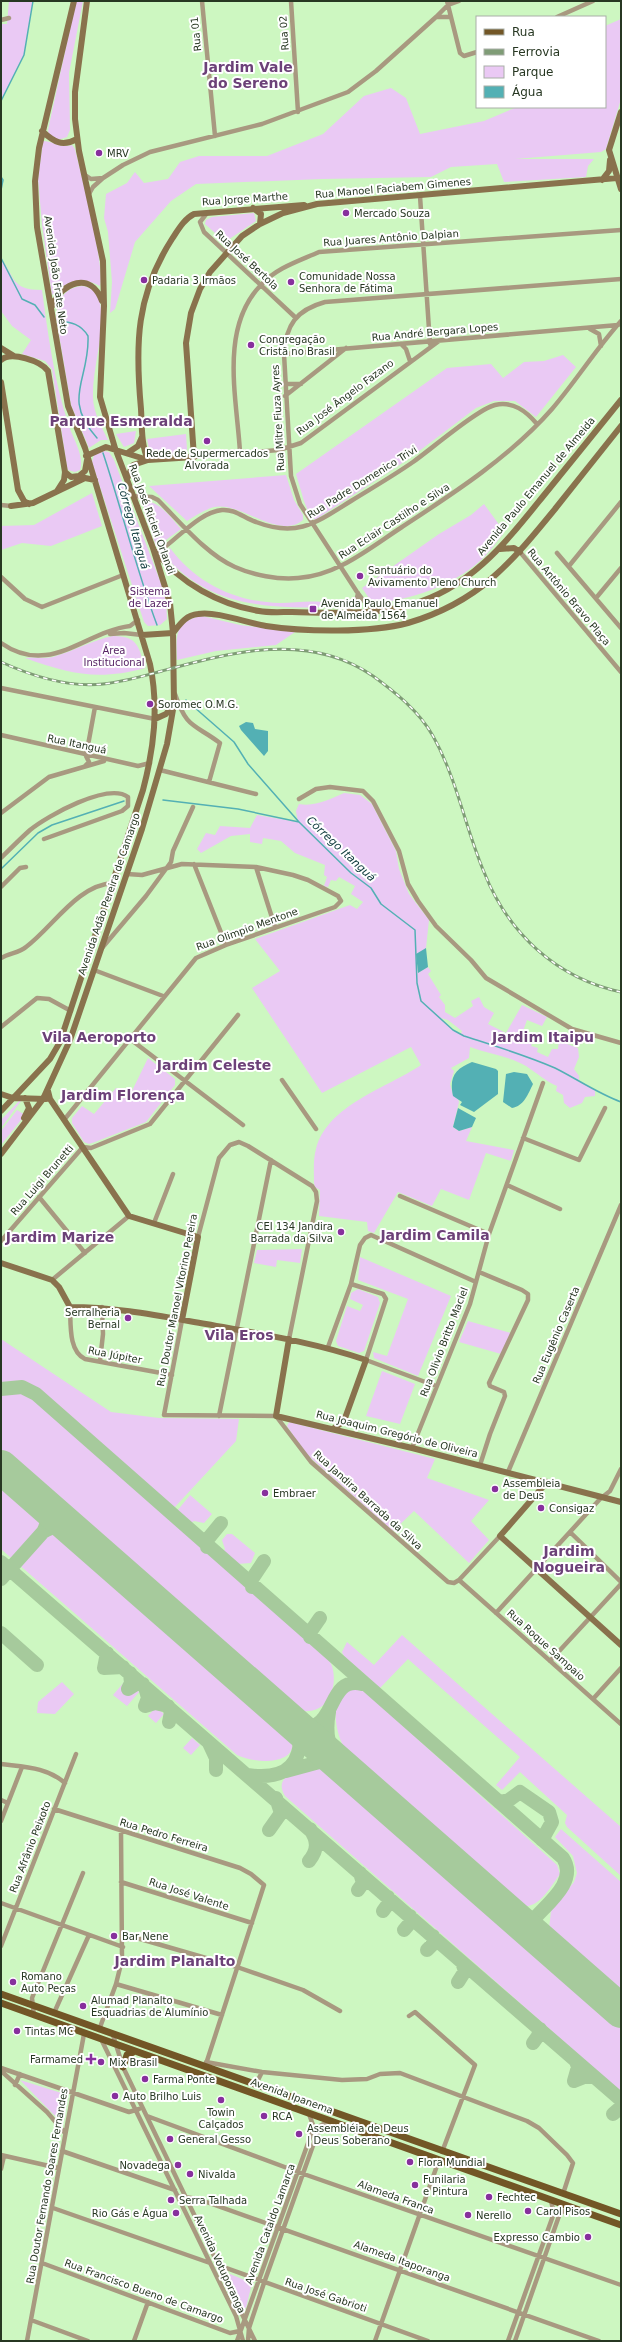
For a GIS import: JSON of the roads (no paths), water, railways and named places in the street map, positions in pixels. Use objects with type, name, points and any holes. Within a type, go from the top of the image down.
[{"type":"main road","name":"Avenida João Frate Neto","points":[[74,1],[42,131],[35,180],[37,227],[52,306],[54,331],[68,406],[86,456]]},
{"type":"main road","points":[[87,1],[75,92],[77,139],[103,261],[104,306],[100,397],[115,448]]},
{"type":"main road","points":[[600,181],[609,171],[610,144],[621,113]]},
{"type":"main road","points":[[42,131],[54,142],[61,144],[69,144],[77,139]]},
{"type":"main road","points":[[610,156],[621,189]]},
{"type":"main road","name":"Rua Manoel Faciabem Gimenes","points":[[194,457],[186,343],[191,313],[200,289],[210,272],[226,252],[242,236],[260,224],[283,213],[317,204],[600,181],[617,178]]},
{"type":"main road","name":"Rua Jorge Marthe","points":[[148,460],[143,434],[138,376],[138,331],[146,297],[162,255],[185,221],[194,214],[209,211],[317,204]]},
{"type":"main road","points":[[252,208],[261,214],[262,219],[260,224]]},
{"type":"main road","points":[[52,306],[60,291],[75,283],[92,286],[98,290],[104,306]]},
{"type":"main road","points":[[1,348],[15,357]]},
{"type":"main road","points":[[1,360],[6,356],[15,357],[40,364],[48,371],[65,472],[64,480],[57,491]]},
{"type":"main road","points":[[1,382],[18,490],[24,501],[28,504]]},
{"type":"main road","name":"Avenida Paulo Emanuel de Almeida","points":[[153,548],[168,567],[176,573],[208,594],[240,607],[260,611],[346,612],[376,610],[409,605],[433,596],[459,583],[483,566],[500,549],[621,400]]},
{"type":"main road","points":[[142,636],[173,633],[188,617],[201,613],[267,626],[305,629],[378,628],[406,623],[452,606],[478,590],[499,574],[520,552],[621,426]]},
{"type":"main road","points":[[129,452],[138,446],[143,434]]},
{"type":"main road","name":"Rua José Ângelo Fazano","points":[[86,456],[99,448],[115,448],[148,460]]},
{"type":"main road","name":"Rua José Ricieri Orlandi","points":[[115,448],[153,548],[170,603],[172,621]]},
{"type":"main road","points":[[65,472],[71,477],[82,474],[86,467],[86,456]]},
{"type":"main road","points":[[86,456],[95,480],[138,620],[155,634]]},
{"type":"main road","name":"Rua José Ângelo Fazano","points":[[127,481],[131,468],[148,460],[194,457]]},
{"type":"main road","points":[[11,506],[28,504],[85,478],[95,480]]},
{"type":"main road","points":[[11,506],[16,499],[18,490]]},
{"type":"main road","points":[[500,549],[514,548],[520,552]]},
{"type":"main road","name":"Avenida Adão Pereira de Camargo","points":[[1,1111],[50,1059],[60,1042],[113,883],[150,763],[155,719],[154,684],[138,620]]},
{"type":"main road","points":[[155,634],[172,621]]},
{"type":"main road","name":"Avenida Adão Pereira de Camargo","points":[[1,1154],[46,1099],[48,1090],[70,1040],[127,874],[160,770],[172,721],[174,689],[172,621]]},
{"type":"main road","points":[[155,719],[166,714],[174,704]]},
{"type":"main road","points":[[1,1094],[11,1094],[21,1090]]},
{"type":"main road","points":[[1,1094],[13,1098],[46,1099],[64,1120],[129,1216],[198,1237]]},
{"type":"main road","points":[[1,1147],[28,1112],[29,1103],[25,1098]]},
{"type":"main road","name":"Rua Doutor Manoel Vitorino Pereira","points":[[182,1320],[198,1237]]},
{"type":"main road","points":[[1,1263],[52,1280],[59,1287],[70,1307],[102,1307],[236,1329],[289,1342],[297,1340],[328,1347],[366,1360],[344,1421],[345,1427],[351,1433]]},
{"type":"main road","points":[[276,1416],[289,1342]]},
{"type":"main road","name":"Rua Joaquim Gregório de Oliveira","points":[[276,1416],[412,1448],[547,1482],[600,1498],[618,1501]]},
{"type":"main road","points":[[333,1429],[344,1421]]},
{"type":"main road","points":[[547,1482],[500,1536],[589,1619],[621,1645]]},
{"type":"main road","name":"Avenida Ipanema","points":[[1,1994],[113,2035],[205,2065],[255,2086],[621,2214]]},
{"type":"main road","name":"Avenida Ipanema","points":[[1,2003],[102,2041],[621,2225]]},
{"type":"main road","points":[[123,2067],[127,2055],[133,2052]]},
{"type":"street","name":"Rua 01","points":[[202,1],[215,136]]},
{"type":"street","name":"Rua 02","points":[[291,1],[298,112]]},
{"type":"street","points":[[89,194],[93,187],[103,178],[123,165],[150,152],[262,124],[336,98],[358,85],[436,17],[448,3],[459,1]]},
{"type":"street","points":[[559,16],[593,1]]},
{"type":"street","points":[[448,3],[462,55],[467,56],[476,52]]},
{"type":"street","points":[[436,17],[451,17]]},
{"type":"street","points":[[1,20],[9,18]]},
{"type":"street","points":[[85,175],[91,179],[103,178]]},
{"type":"street","points":[[420,196],[422,245],[430,341]]},
{"type":"street","name":"Rua José Bertola","points":[[209,211],[201,219],[202,230],[296,318]]},
{"type":"street","name":"Rua Juares Antônio Dalpian","points":[[240,452],[235,366],[236,334],[241,317],[261,285],[286,266],[319,252],[621,229]]},
{"type":"street","name":"Rua Mitre Fiuza Ayres","points":[[376,610],[367,605],[357,592],[313,525],[295,492],[291,476],[284,384],[284,354],[285,337],[296,318],[316,304],[325,302],[621,279]]},
{"type":"street","name":"Rua André Bergara Lopes","points":[[284,354],[589,329],[619,323]]},
{"type":"street","name":"Rua Eclair Castilho e Silva","points":[[133,496],[152,497],[158,500],[217,556],[235,567],[261,574],[298,578],[340,566],[476,478],[551,409],[619,323]]},
{"type":"street","points":[[606,326],[611,329],[609,335]]},
{"type":"street","name":"Rua André Bergara Lopes","points":[[589,329],[609,335]]},
{"type":"street","points":[[598,332],[601,346]]},
{"type":"street","name":"Rua José Ângelo Fazano","points":[[194,457],[289,448],[301,443],[424,350],[441,340]]},
{"type":"street","name":"Rua José Ângelo Fazano","points":[[424,350],[430,341]]},
{"type":"street","points":[[401,344],[406,349],[410,361]]},
{"type":"street","points":[[285,396],[346,348]]},
{"type":"street","points":[[284,384],[301,384]]},
{"type":"street","name":"Rua Padre Domenico Trivi","points":[[166,546],[210,514],[229,510],[256,522],[270,526],[293,528],[313,525],[410,464],[480,412],[495,405],[520,408],[536,424]]},
{"type":"street","points":[[569,566],[621,502]]},
{"type":"street","points":[[1,505],[11,506]]},
{"type":"street","name":"Rua Antônio Bravo Plaça","points":[[520,552],[621,672]]},
{"type":"street","points":[[558,553],[621,628]]},
{"type":"street","points":[[596,598],[621,568]]},
{"type":"street","points":[[1,577],[25,599],[42,607],[123,575]]},
{"type":"street","points":[[346,612],[356,603],[357,592]]},
{"type":"street","points":[[1,643],[21,653],[41,656],[57,654],[130,626],[138,620]]},
{"type":"street","points":[[91,640],[111,634],[142,636]]},
{"type":"street","points":[[1,688],[155,719]]},
{"type":"street","points":[[174,689],[186,719],[193,727],[220,743],[209,782]]},
{"type":"street","points":[[85,766],[89,762],[86,756],[95,708]]},
{"type":"street","name":"Rua Itanguá","points":[[1,735],[86,756],[138,766],[150,763]]},
{"type":"street","points":[[1,813],[49,777],[107,760]]},
{"type":"street","points":[[160,770],[256,794]]},
{"type":"street","points":[[299,799],[316,789],[330,787],[363,791],[373,801],[399,851],[408,884],[418,901],[436,926],[471,960],[486,978],[572,1029],[615,1040],[621,1043]]},
{"type":"street","points":[[1,858],[31,830],[85,800],[106,794],[126,796],[129,802],[128,806],[115,814],[44,839]]},
{"type":"street","points":[[101,950],[117,932],[171,862],[173,851],[193,807]]},
{"type":"street","points":[[127,874],[142,875],[175,866],[194,864],[256,867],[275,927]]},
{"type":"street","points":[[194,864],[226,945]]},
{"type":"street","points":[[1,887],[20,868],[26,867]]},
{"type":"street","name":"Rua Olimpio Mentone","points":[[64,1120],[163,996],[196,958],[275,927],[335,907],[341,902],[338,896],[308,880],[292,874],[256,867]]},
{"type":"street","points":[[1,958],[26,947],[78,899],[98,885],[113,883]]},
{"type":"street","points":[[109,927],[110,932],[117,932]]},
{"type":"street","points":[[94,970],[163,996]]},
{"type":"street","points":[[1,1027],[37,998],[49,999],[71,1011]]},
{"type":"street","name":"Rua Luigi Brunetti","points":[[1,1241],[83,1147],[91,1148],[146,1127],[185,1082],[238,1015]]},
{"type":"street","points":[[130,1039],[243,1125]]},
{"type":"street","points":[[282,1080],[316,1129]]},
{"type":"street","name":"Rua Olivio Britto Maciel","points":[[412,1448],[470,1304],[489,1234],[543,1083]]},
{"type":"street","points":[[523,1138],[579,1160],[605,1108]]},
{"type":"street","name":"Rua Doutor Manoel Vitorino Pereira","points":[[198,1237],[219,1158],[230,1145],[239,1142],[312,1186],[316,1192],[317,1201],[289,1342]]},
{"type":"street","points":[[219,1416],[270,1160]]},
{"type":"street","points":[[154,1223],[173,1174]]},
{"type":"street","points":[[507,1185],[560,1209]]},
{"type":"street","points":[[400,1196],[489,1234]]},
{"type":"street","points":[[39,1197],[84,1253]]},
{"type":"street","name":"Rua Eugênio Caserta","points":[[508,1472],[621,1205]]},
{"type":"street","points":[[52,1280],[129,1216]]},
{"type":"street","points":[[328,1347],[351,1284],[360,1245],[365,1238],[371,1235],[476,1282]]},
{"type":"street","points":[[479,1272],[528,1294],[528,1300],[489,1383],[490,1386],[504,1392],[505,1396],[480,1465]]},
{"type":"street","points":[[351,1284],[383,1294],[386,1299],[366,1360],[436,1386]]},
{"type":"street","name":"Rua Júpiter","points":[[70,1307],[73,1346],[79,1356],[172,1375]]},
{"type":"street","points":[[100,1361],[103,1334],[102,1307]]},
{"type":"street","name":"Rua Doutor Manoel Vitorino Pereira","points":[[164,1415],[182,1320]]},
{"type":"street","name":"Rua Joaquim Gregório de Oliveira","points":[[164,1415],[276,1416]]},
{"type":"street","name":"Rua Jandira Barrada da Silva","points":[[276,1416],[306,1456],[317,1467],[443,1578],[454,1582],[459,1580]]},
{"type":"street","points":[[496,1613],[600,1498],[610,1491],[621,1468]]},
{"type":"street","points":[[610,1491],[618,1501]]},
{"type":"street","points":[[550,1661],[621,1583],[570,1532]]},
{"type":"street","points":[[459,1580],[500,1536]]},
{"type":"street","name":"Rua Roque Sampaio","points":[[459,1580],[621,1724]]},
{"type":"street","points":[[593,1699],[621,1668]]},
{"type":"street","name":"Rua Afrânio Peixoto","points":[[1,1946],[76,1754]]},
{"type":"street","points":[[1,1764],[45,1770],[56,1776],[64,1783]]},
{"type":"street","points":[[1,1821],[22,1767]]},
{"type":"street","points":[[1,1800],[8,1803]]},
{"type":"street","name":"Rua Pedro Ferreira","points":[[54,1809],[240,1868],[251,1874],[264,1885],[252,1923]]},
{"type":"street","points":[[99,2030],[116,1984],[123,1947],[121,1831]]},
{"type":"street","points":[[34,2016],[32,1998],[83,1873]]},
{"type":"street","name":"Rua José Valente","points":[[121,1882],[252,1923]]},
{"type":"street","points":[[1,1904],[123,1947]]},
{"type":"street","points":[[252,1923],[205,2065],[342,2080],[367,2079],[380,2074],[400,2073],[527,2121],[539,2128],[567,2155],[573,2163],[563,2194]]},
{"type":"street","points":[[123,1934],[237,1967],[303,1990],[340,2011]]},
{"type":"street","points":[[54,2013],[89,1935]]},
{"type":"street","points":[[116,1984],[222,2015]]},
{"type":"street","points":[[409,2016],[415,2012],[475,2065],[442,2152]]},
{"type":"street","name":"Rua Doutor Fernando Soares Fernandes","points":[[27,2341],[84,2034]]},
{"type":"street","name":"Avenida Votuporanga","points":[[113,2035],[123,2067],[244,2320]]},
{"type":"street","name":"Avenida Votuporanga","points":[[102,2041],[238,2321],[255,2341]]},
{"type":"street","points":[[1,2068],[129,2112],[137,2111],[142,2105]]},
{"type":"street","points":[[1,2072],[47,2112],[65,2133]]},
{"type":"street","points":[[255,2086],[262,2072]]},
{"type":"street","points":[[15,2085],[20,2074]]},
{"type":"street","name":"Avenida Cataldo Lamarca","points":[[238,2341],[245,2328],[262,2282],[312,2132],[313,2125],[309,2114]]},
{"type":"street","name":"Alameda Franca","points":[[147,2116],[303,2174],[621,2285]]},
{"type":"street","name":"Avenida Cataldo Lamarca","points":[[281,2228],[303,2174],[320,2126],[328,2121]]},
{"type":"street","points":[[155,2132],[156,2126],[166,2123]]},
{"type":"street","points":[[62,2151],[176,2191],[178,2186],[183,2191],[178,2196]]},
{"type":"street","points":[[1,2169],[2,2155],[58,2168]]},
{"type":"street","points":[[376,2341],[439,2160]]},
{"type":"street","points":[[163,2186],[168,2184],[170,2179]]},
{"type":"street","name":"Alameda Itaporanga","points":[[183,2191],[198,2198],[281,2228],[599,2341]]},
{"type":"street","points":[[190,2208],[198,2198]]},
{"type":"street","points":[[508,2341],[554,2213],[554,2206],[550,2199]]},
{"type":"street","points":[[52,2208],[210,2263]]},
{"type":"street","points":[[515,2341],[559,2216],[563,2211],[575,2208]]},
{"type":"street","points":[[196,2258],[203,2255],[204,2250]]},
{"type":"street","name":"Rua Francisco Bueno de Camargo","points":[[42,2263],[229,2332],[245,2328]]},
{"type":"street","name":"Rua José Gabrioti","points":[[218,2265],[428,2341]]},
{"type":"street","name":"Avenida Cataldo Lamarca","points":[[248,2341],[244,2320],[262,2282]]},
{"type":"street","points":[[134,2341],[148,2302]]},
{"type":"street","points":[[240,2310],[245,2312],[249,2309]]},
{"type":"street","points":[[31,2320],[88,2341]]},
{"type":"street","points":[[229,2332],[235,2330],[238,2321]]},
{"type":"street","name":"Avenida Votuporanga","points":[[243,2341],[245,2328]]},
{"type":"water","points":[[246,722],[253,723],[255,729],[268,731],[268,751],[264,756],[241,730],[239,726]]},
{"type":"water","points":[[426,948],[428,967],[418,973],[416,954]]},
{"type":"water","points":[[472,1062],[496,1069],[498,1071],[498,1094],[474,1112],[460,1105],[462,1102],[453,1096],[452,1089],[453,1079],[457,1071]]},
{"type":"water","points":[[514,1072],[527,1074],[533,1084],[523,1102],[512,1108],[503,1102],[506,1074]]},
{"type":"water","points":[[458,1108],[476,1118],[472,1127],[459,1131],[453,1127]]},
{"type":"waterway","name":"Córrego Itanguá","points":[[1,101],[24,55],[33,1]]},
{"type":"waterway","name":"Córrego Itanguá","points":[[1,177],[3,180],[1,190]]},
{"type":"waterway","name":"Córrego Itanguá","points":[[1,258],[22,299],[35,305],[44,317]]},
{"type":"waterway","name":"Córrego Itanguá","points":[[58,321],[75,324],[79,326],[88,336],[79,400],[86,424],[97,438]]},
{"type":"waterway","name":"Córrego Itanguá","points":[[103,453],[142,583],[157,625]]},
{"type":"waterway","name":"Córrego Itanguá","points":[[186,700],[234,742],[248,764],[299,822],[351,873],[371,888],[381,904],[415,930],[417,983],[421,1001],[453,1030],[464,1036],[555,1068],[595,1090],[621,1102]]},
{"type":"waterway","points":[[163,800],[238,809],[299,822]]},
{"type":"waterway","points":[[1,869],[38,833],[52,825],[124,801]]},
{"type":"railway","points":[[1,662],[50,680],[90,685],[140,677],[215,657],[242,652],[296,650],[322,654],[348,662],[373,676],[390,689],[414,710],[433,736],[455,786],[477,855],[494,894],[506,915],[537,950],[555,964],[576,976],[597,985],[621,992]]},
{"type":"place","name":"MRV","points":[[99,153]]},
{"type":"place","name":"Mercado Souza","points":[[346,213]]},
{"type":"place","name":"Padaria 3 Irmãos","points":[[144,280]]},
{"type":"place","name":"Comunidade Nossa Senhora de Fátima","points":[[291,282]]},
{"type":"place","name":"Congregação Cristã no Brasil","points":[[251,345]]},
{"type":"place","name":"Rede de Supermercados Alvorada","points":[[207,441]]},
{"type":"place","name":"Santuário do Avivamento Pleno Church","points":[[360,576]]},
{"type":"place","name":"Avenida Paulo Emanuel de Almeida 1564","points":[[313,609]]},
{"type":"place","name":"Soromec O.M.G.","points":[[150,704]]},
{"type":"place","name":"CEI 134 Jandira Barrada da Silva","points":[[341,1232]]},
{"type":"place","name":"Serralheria Bernal","points":[[128,1318]]},
{"type":"place","name":"Assembleia de Deus","points":[[495,1489]]},
{"type":"place","name":"Embraer","points":[[265,1493]]},
{"type":"place","name":"Consigaz","points":[[541,1508]]},
{"type":"place","name":"Bar Nene","points":[[114,1936]]},
{"type":"place","name":"Romano Auto Peças","points":[[13,1982]]},
{"type":"place","name":"Alumad Planalto Esquadrias de Alumínio","points":[[83,2006]]},
{"type":"place","name":"Tintas MC","points":[[17,2031]]},
{"type":"place","name":"Farmamed","points":[[91,2059]]},
{"type":"place","name":"Mix Brasil","points":[[101,2062]]},
{"type":"place","name":"Farma Ponte","points":[[145,2079]]},
{"type":"place","name":"Auto Brilho Luis","points":[[115,2096]]},
{"type":"place","name":"Towin Calçados","points":[[221,2100]]},
{"type":"place","name":"RCA","points":[[264,2116]]},
{"type":"place","name":"Assembléia de Deus | Deus Soberano","points":[[299,2134]]},
{"type":"place","name":"General Gesso","points":[[170,2139]]},
{"type":"place","name":"Flora Mundial","points":[[410,2162]]},
{"type":"place","name":"Novadega","points":[[178,2165]]},
{"type":"place","name":"Nivalda","points":[[190,2174]]},
{"type":"place","name":"Funilaria e Pintura","points":[[415,2185]]},
{"type":"place","name":"Fechtec","points":[[489,2197]]},
{"type":"place","name":"Serra Talhada","points":[[171,2200]]},
{"type":"place","name":"Carol Pisos","points":[[528,2211]]},
{"type":"place","name":"Rio Gás e Água","points":[[176,2213]]},
{"type":"place","name":"Nerello","points":[[468,2215]]},
{"type":"place","name":"Expresso Cambio","points":[[588,2237]]},
{"type":"district","name":"Jardim Vale do Sereno","points":[[248,76]]},
{"type":"district","name":"Parque Esmeralda","points":[[121,421]]},
{"type":"district","name":"Vila Aeroporto","points":[[99,1037]]},
{"type":"district","name":"Jardim Itaipu","points":[[543,1037]]},
{"type":"district","name":"Jardim Celeste","points":[[214,1065]]},
{"type":"district","name":"Jardim Florença","points":[[123,1095]]},
{"type":"district","name":"Jardim Camila","points":[[435,1235]]},
{"type":"district","name":"Jardim Marize","points":[[60,1237]]},
{"type":"district","name":"Vila Eros","points":[[239,1335]]},
{"type":"district","name":"Jardim Nogueira","points":[[569,1560]]},
{"type":"district","name":"Jardim Planalto","points":[[175,1961]]},
{"type":"park label","name":"Sistema de Lazer","points":[[150,596]]},
{"type":"park label","name":"Área Institucional","points":[[114,656]]}]
